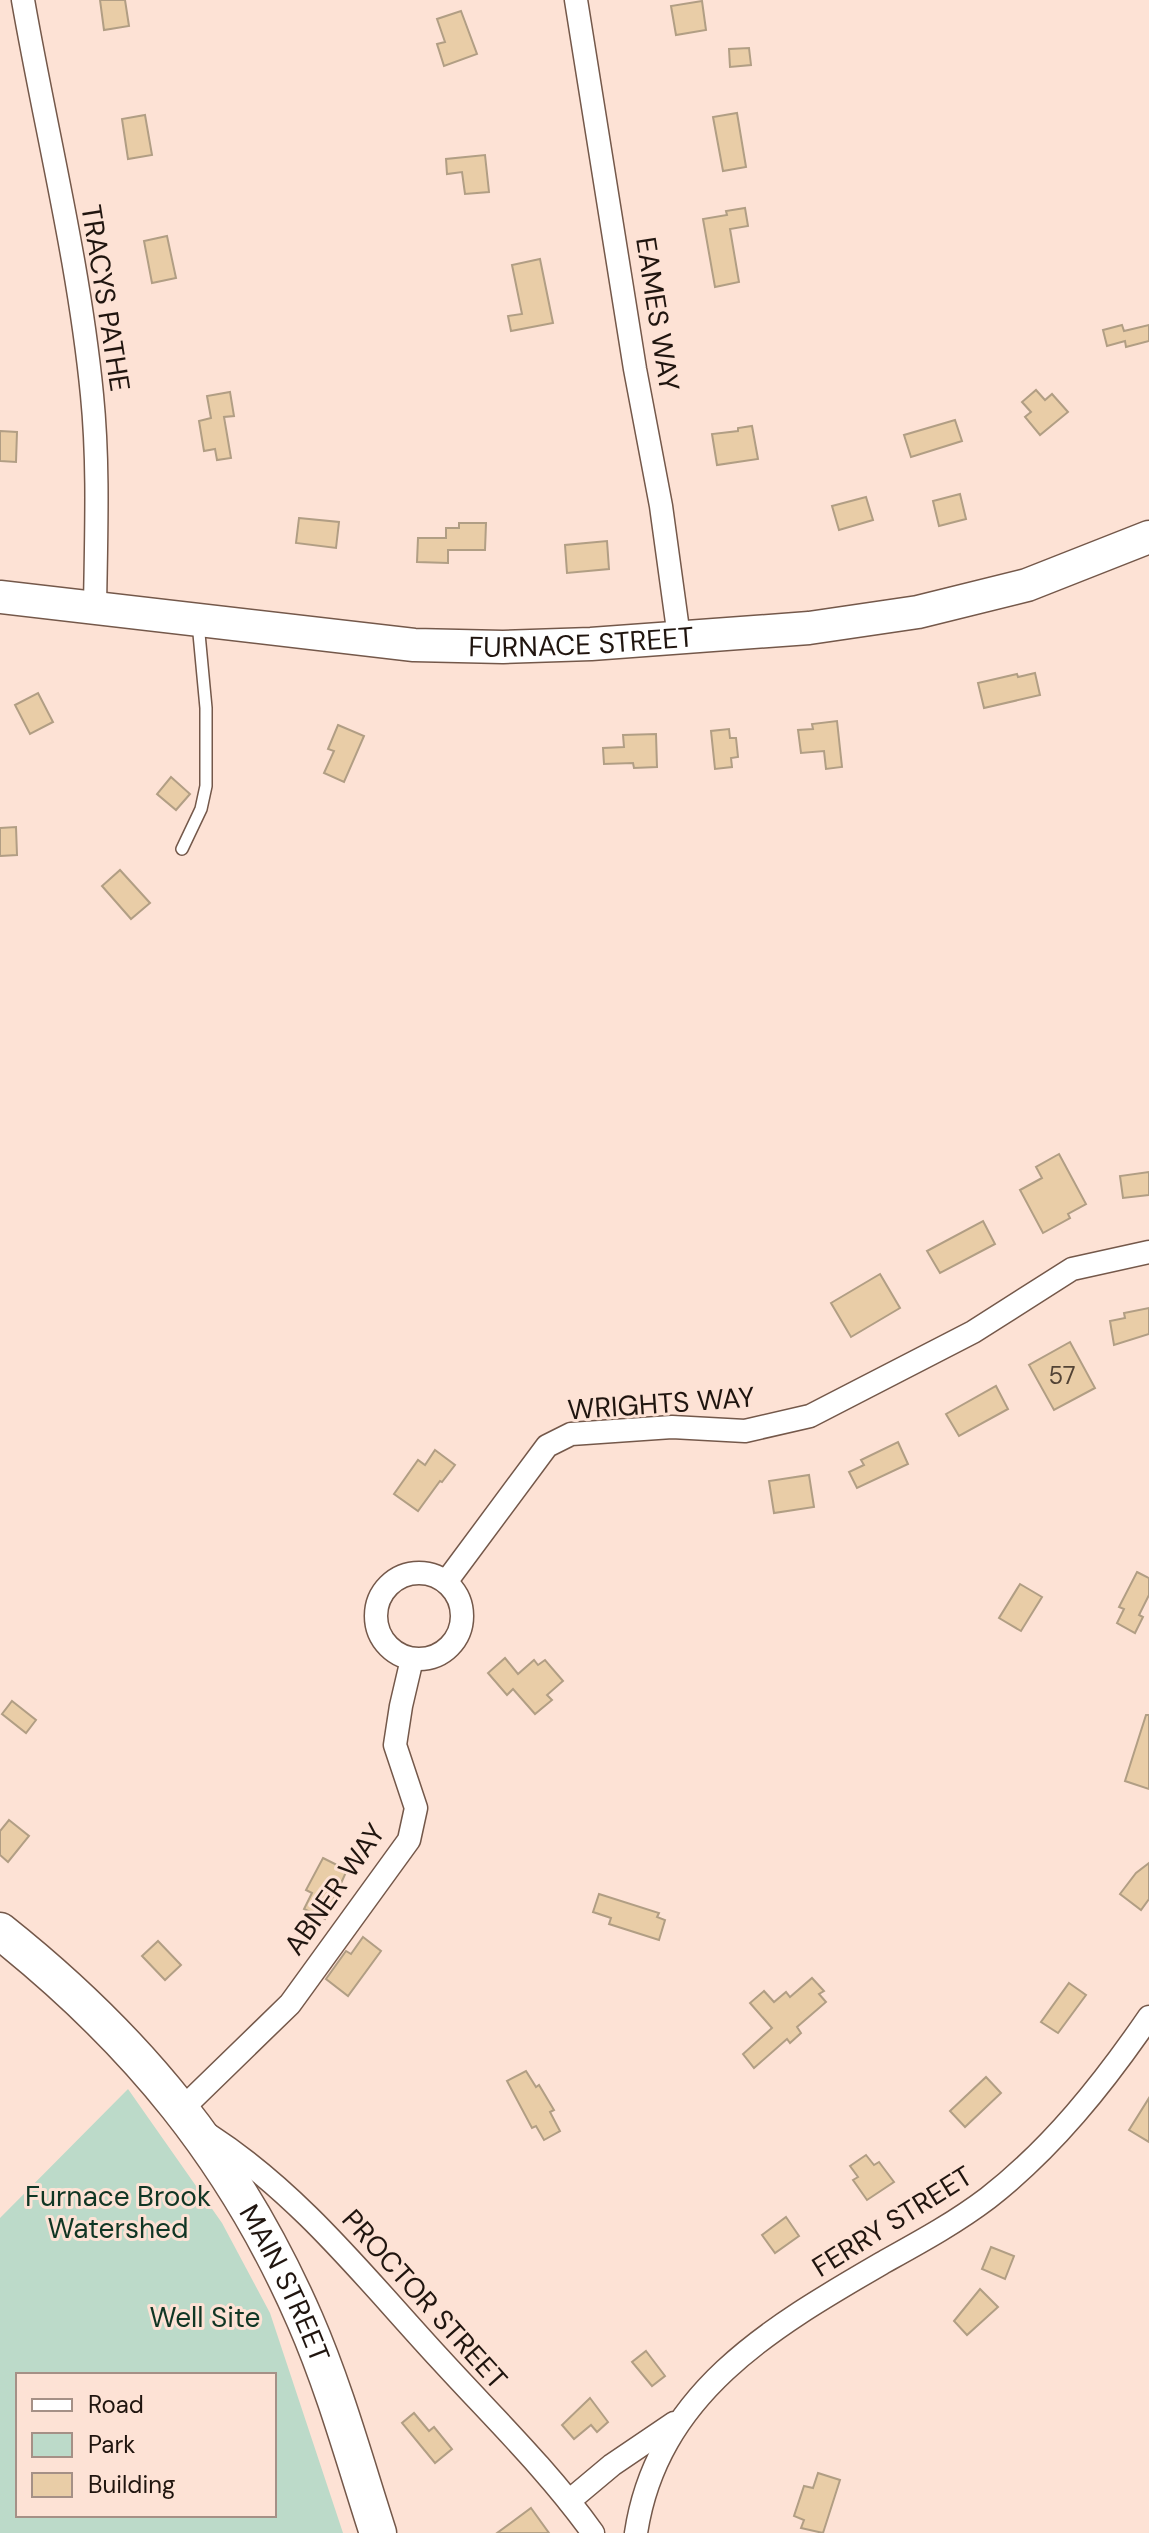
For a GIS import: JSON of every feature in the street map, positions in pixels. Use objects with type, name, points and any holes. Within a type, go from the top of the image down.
[{"type":"main road","name":"FURNACE STREET","points":[[0,597],[367,640],[459,647],[548,646],[833,625],[956,605],[1027,585],[1149,537]]},
{"type":"main road","name":"MAIN STREET","points":[[0,1931],[104,2023],[158,2080],[188,2117],[242,2197],[290,2287],[336,2401],[378,2533]]},
{"type":"street","name":"TRACYS PATHE","points":[[23,0],[88,363],[94,432],[95,608]]},
{"type":"street","name":"EAMES WAY","points":[[576,0],[635,369],[661,506],[679,637]]},
{"type":"street","name":"WRIGHTS WAY","points":[[446,1582],[547,1446],[571,1434],[672,1427],[745,1431],[810,1416],[973,1332],[1072,1269],[1149,1252]]},
{"type":"street","points":[[414,1573],[436,1576],[446,1582],[459,1600],[462,1623],[459,1634],[445,1651],[424,1660],[412,1659],[391,1650],[375,1621],[379,1599],[393,1581],[414,1573]]},
{"type":"street","name":"ABNER WAY","points":[[188,2117],[290,2004],[409,1840],[416,1808],[395,1745],[412,1659]]},
{"type":"street","name":"FERRY STREET","points":[[636,2533],[645,2487],[656,2460],[679,2420],[703,2390],[764,2338],[832,2293],[960,2219],[1017,2174],[1073,2116],[1149,2017]]},
{"type":"street","name":"PROCTOR STREET","points":[[188,2117],[261,2171],[297,2204],[569,2501],[593,2533]]},
{"type":"street","name":"FERRY STREET","points":[[569,2501],[612,2465],[679,2420]]},
{"type":"lane","points":[[182,849],[201,809],[206,786],[206,708],[197,619]]},
{"type":"green space","points":[[128,2089],[222,2223],[270,2313],[343,2533],[0,2533],[0,2218]]},
{"type":"building","points":[[100,0],[125,0],[129,26],[104,30]]},
{"type":"building","points":[[702,1],[706,30],[676,35],[671,6]]},
{"type":"building","points":[[461,11],[477,54],[444,66],[437,44],[445,42],[437,19]]},
{"type":"building","points":[[749,48],[751,65],[730,67],[729,49]]},
{"type":"building","points":[[737,113],[746,167],[723,171],[713,117]]},
{"type":"building","points":[[145,115],[152,155],[128,159],[122,119]]},
{"type":"building","points":[[485,155],[489,192],[465,194],[462,172],[447,174],[446,159]]},
{"type":"building","points":[[745,208],[748,226],[730,229],[739,282],[715,287],[703,219]]},
{"type":"building","points":[[167,236],[176,278],[152,283],[144,241]]},
{"type":"building","points":[[540,259],[553,323],[511,331],[508,316],[522,314],[512,265]]},
{"type":"building","points":[[1122,325],[1124,331],[1149,325],[1149,341],[1126,347],[1125,341],[1107,346],[1103,330]]},
{"type":"building","points":[[1036,390],[1045,400],[1052,394],[1068,412],[1040,435],[1025,417],[1031,412],[1022,402]]},
{"type":"building","points":[[230,392],[234,416],[224,417],[231,458],[217,460],[215,449],[204,451],[199,421],[211,418],[207,396]]},
{"type":"building","points":[[955,420],[962,441],[911,457],[904,435]]},
{"type":"building","points":[[752,426],[758,459],[717,465],[712,434]]},
{"type":"building","points":[[0,431],[17,432],[16,462],[0,461]]},
{"type":"building","points":[[960,494],[966,519],[939,526],[933,501]]},
{"type":"building","points":[[866,497],[873,520],[839,530],[832,506]]},
{"type":"building","points":[[299,518],[339,522],[336,548],[296,543]]},
{"type":"building","points":[[459,523],[486,523],[485,550],[448,550],[448,563],[417,562],[418,538],[446,538],[446,528],[459,528]]},
{"type":"building","points":[[607,541],[609,569],[567,573],[565,545]]},
{"type":"building","points":[[1035,673],[1040,695],[984,708],[978,683]]},
{"type":"building","points":[[38,693],[53,722],[30,734],[15,705]]},
{"type":"building","points":[[837,721],[842,767],[826,769],[824,751],[801,753],[798,730],[813,729],[812,724]]},
{"type":"building","points":[[338,725],[364,736],[344,782],[324,773],[334,751],[328,749]]},
{"type":"building","points":[[729,729],[730,738],[736,738],[738,757],[731,758],[732,767],[715,769],[711,731]]},
{"type":"building","points":[[656,734],[657,767],[634,768],[633,763],[604,764],[603,748],[624,747],[623,735]]},
{"type":"building","points":[[171,777],[190,794],[176,810],[157,794]]},
{"type":"building","points":[[16,827],[17,855],[0,856],[0,828]]},
{"type":"building","points":[[120,870],[150,903],[131,919],[102,886]]},
{"type":"building","points":[[1059,1154],[1086,1204],[1068,1214],[1070,1218],[1043,1233],[1020,1190],[1042,1178],[1036,1167]]},
{"type":"building","points":[[1149,1172],[1149,1195],[1123,1198],[1120,1176]]},
{"type":"building","points":[[983,1221],[995,1244],[940,1273],[927,1251]]},
{"type":"building","points":[[880,1274],[900,1308],[851,1337],[831,1303]]},
{"type":"building","points":[[1149,1308],[1149,1334],[1114,1345],[1110,1321],[1125,1318],[1124,1313]]},
{"type":"building","points":[[1070,1342],[1095,1388],[1054,1410],[1029,1365]]},
{"type":"building","points":[[996,1386],[1008,1409],[959,1436],[946,1414]]},
{"type":"building","points":[[898,1442],[908,1464],[857,1488],[849,1472],[864,1465],[861,1460]]},
{"type":"building","points":[[435,1450],[455,1465],[418,1511],[394,1494],[418,1460],[425,1465]]},
{"type":"building","points":[[809,1475],[814,1507],[774,1513],[769,1481]]},
{"type":"building","points":[[1137,1572],[1149,1578],[1149,1595],[1139,1615],[1143,1617],[1135,1633],[1117,1623],[1124,1609],[1119,1607]]},
{"type":"building","points":[[1020,1584],[1042,1597],[1021,1631],[999,1618]]},
{"type":"building","points":[[505,1658],[518,1674],[534,1660],[538,1665],[545,1660],[563,1681],[547,1695],[552,1700],[535,1714],[513,1689],[507,1695],[488,1673]]},
{"type":"building","points":[[12,1701],[36,1720],[26,1733],[2,1714]]},
{"type":"building","points":[[1146,1715],[1149,1715],[1149,1789],[1125,1781]]},
{"type":"building","points":[[9,1820],[29,1836],[8,1862],[0,1855],[0,1831]]},
{"type":"building","points":[[323,1858],[347,1870],[325,1919],[304,1909],[312,1893],[306,1890]]},
{"type":"building","points":[[1149,1863],[1149,1899],[1141,1910],[1120,1894],[1136,1873]]},
{"type":"building","points":[[599,1894],[659,1913],[657,1917],[665,1920],[659,1940],[609,1924],[611,1918],[593,1912]]},
{"type":"building","points":[[363,1937],[381,1951],[348,1996],[326,1979],[346,1951],[351,1954]]},
{"type":"building","points":[[158,1941],[181,1965],[165,1980],[142,1956]]},
{"type":"building","points":[[812,1978],[824,1991],[819,1994],[826,2002],[797,2027],[801,2033],[790,2043],[787,2039],[754,2068],[743,2054],[772,2028],[750,2003],[764,1991],[774,2002],[786,1992],[790,1997]]},
{"type":"building","points":[[1069,1983],[1086,1995],[1058,2033],[1041,2022]]},
{"type":"building","points":[[526,2071],[554,2110],[550,2112],[560,2131],[544,2140],[536,2126],[532,2128],[507,2081]]},
{"type":"building","points":[[986,2077],[1001,2093],[965,2127],[950,2111]]},
{"type":"building","points":[[1149,2098],[1149,2142],[1129,2130]]},
{"type":"building","points":[[866,2155],[874,2165],[879,2162],[894,2182],[867,2200],[853,2180],[858,2177],[850,2166]]},
{"type":"building","points":[[786,2217],[799,2236],[775,2253],[762,2235]]},
{"type":"building","points":[[991,2247],[1014,2256],[1005,2279],[982,2269]]},
{"type":"building","points":[[980,2289],[998,2307],[967,2335],[954,2321]]},
{"type":"building","points":[[646,2351],[665,2376],[652,2386],[632,2362]]},
{"type":"building","points":[[590,2398],[608,2422],[597,2432],[591,2425],[574,2439],[562,2425]]},
{"type":"building","points":[[414,2413],[429,2431],[434,2427],[452,2449],[435,2463],[402,2423]]},
{"type":"building","points":[[818,2473],[840,2480],[823,2533],[801,2528],[804,2520],[794,2516],[804,2486],[813,2488]]},
{"type":"building","points":[[531,2508],[549,2533],[497,2533]]},
{"type":"park label","name":"Furnace Brook Watershed","points":[[118,2212]]},
{"type":"park label","name":"Well Site","points":[[205,2317]]}]
